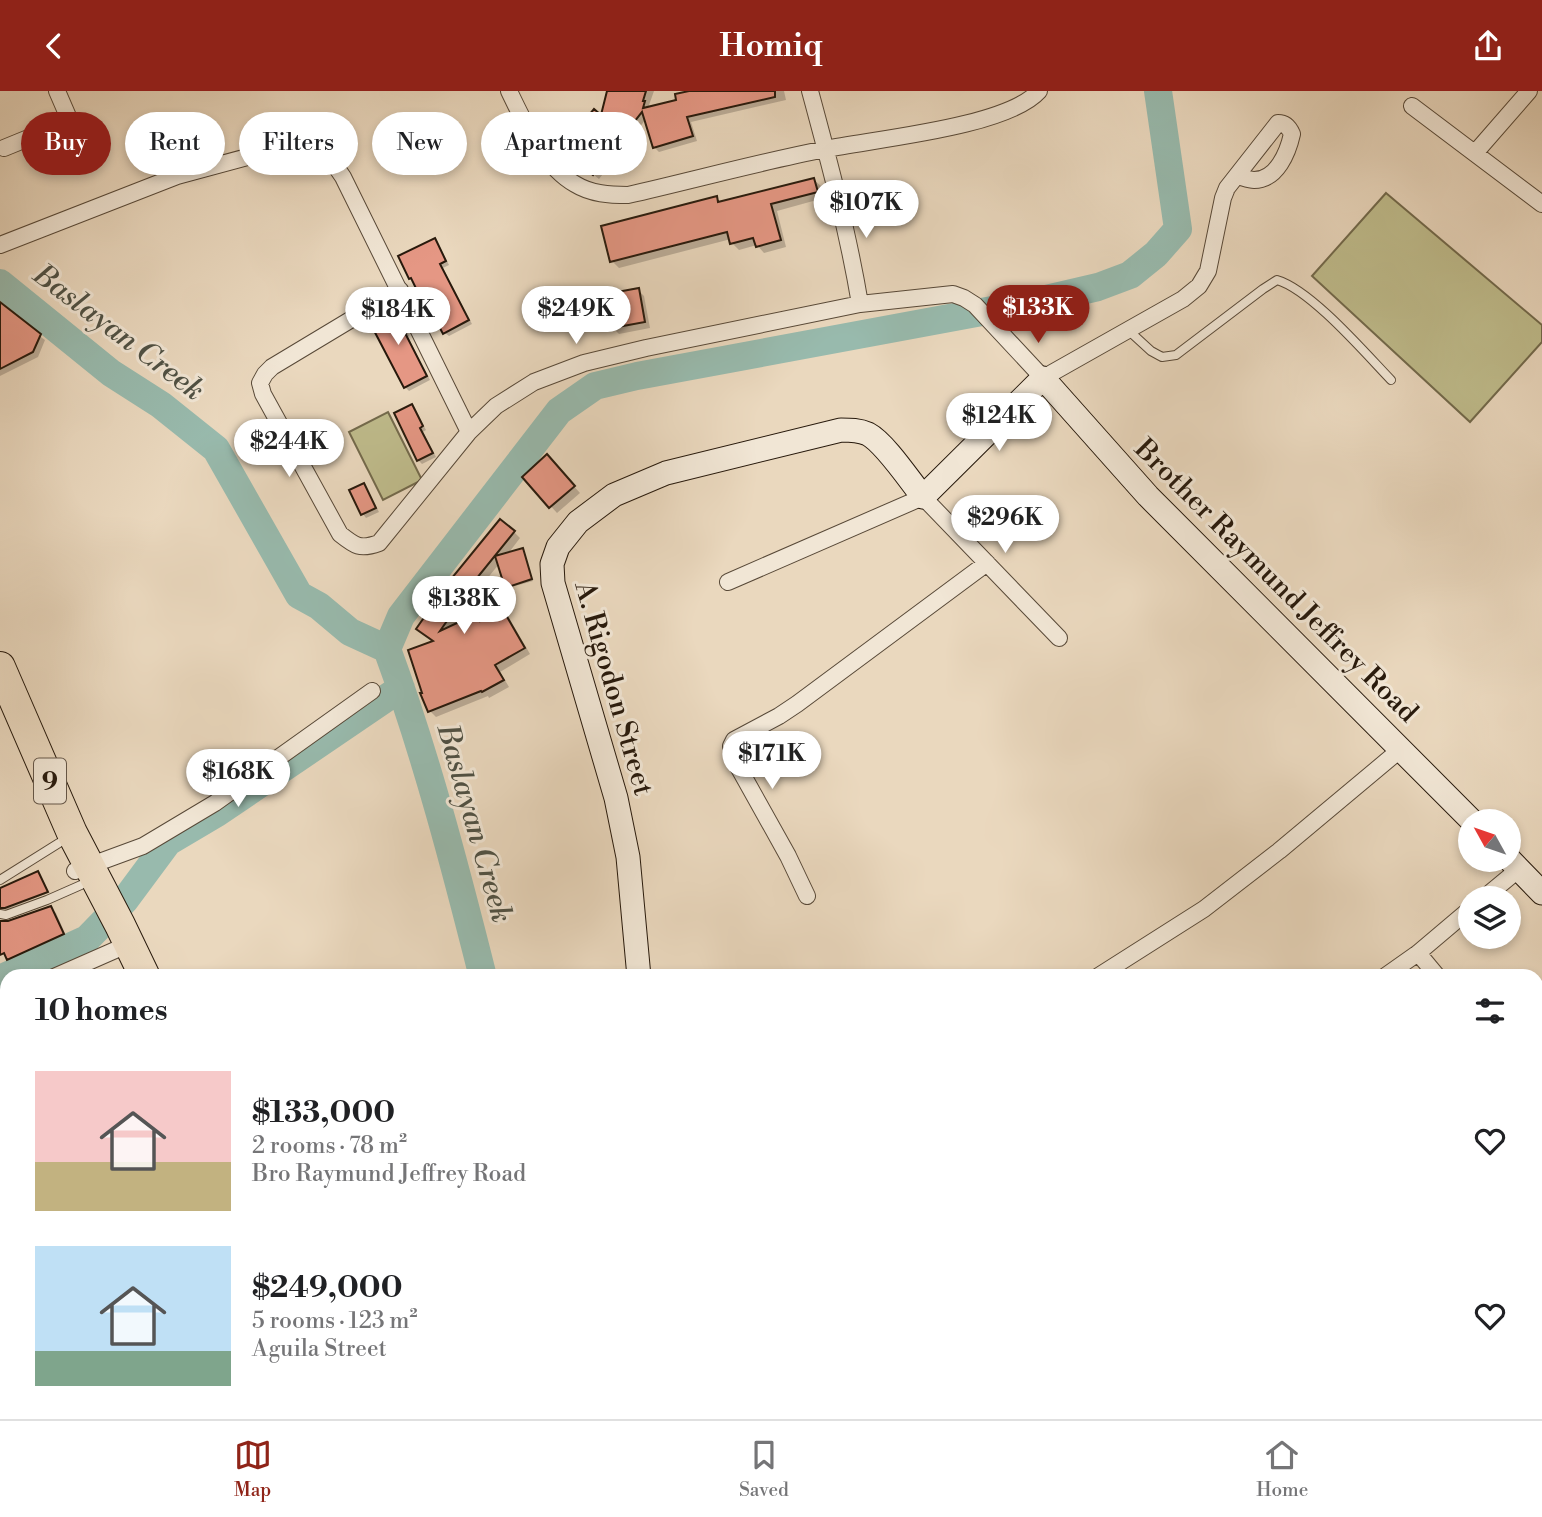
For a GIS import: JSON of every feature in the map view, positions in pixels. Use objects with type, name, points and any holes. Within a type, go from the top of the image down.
[{"type":"highway","name":"9","points":[[0,667],[72,833],[88,884]]},
{"type":"highway","name":"9","points":[[0,705],[59,843],[88,884],[120,946],[139,969]]},
{"type":"street","points":[[4,148],[70,121],[57,91]]},
{"type":"street","points":[[509,91],[551,165],[575,184],[604,195],[628,195],[826,149],[969,123],[1009,110],[1039,91]]},
{"type":"street","points":[[810,91],[854,267],[860,304]]},
{"type":"street","points":[[1475,153],[1529,91]]},
{"type":"street","points":[[1412,106],[1542,204]]},
{"type":"street","points":[[0,245],[177,176],[303,142],[316,145],[330,157],[343,177],[469,432]]},
{"type":"street","points":[[728,582],[923,497],[1043,378],[1183,299],[1199,286],[1208,271],[1223,198],[1237,176]]},
{"type":"street","points":[[400,290],[272,367],[260,383],[263,394],[340,534],[351,543],[366,548],[379,543],[469,432],[496,406],[534,382],[584,363],[860,304],[953,294],[975,305],[1043,378]]},
{"type":"street","name":"Brother Raymund Jeffrey Road","points":[[1043,378],[1148,496],[1460,809]]},
{"type":"street","name":"A. Rigodon Street","points":[[638,969],[628,857],[618,810],[553,583],[552,564],[558,547],[578,522],[614,495],[666,473],[841,430],[855,430],[870,435],[884,448],[923,497]]},
{"type":"street","points":[[923,497],[1059,638]]},
{"type":"street","points":[[807,896],[736,761],[731,746],[734,740],[797,704],[987,563]]},
{"type":"street","points":[[88,884],[143,846],[215,803],[372,691]]},
{"type":"street","points":[[1110,969],[1204,909],[1289,843],[1401,749]]},
{"type":"street","points":[[1521,870],[1542,893]]},
{"type":"street","points":[[1494,886],[1506,872]]},
{"type":"street","points":[[1395,969],[1458,919]]},
{"type":"street","points":[[71,969],[120,946]]},
{"type":"street","points":[[1418,953],[1431,969]]},
{"type":"lane","points":[[1127,330],[1162,357],[1176,355],[1277,280],[1298,290],[1325,313],[1391,380]]},
{"type":"lane","points":[[0,880],[59,843]]},
{"type":"lane","points":[[0,914],[6,915],[88,884]]},
{"type":"shaded area","points":[[1386,193],[1542,325],[1542,342],[1470,422],[1312,276]]},
{"type":"shaded area","points":[[388,412],[422,480],[383,500],[349,432]]},
{"type":"building","points":[[607,91],[646,91],[643,108],[676,100],[675,94],[689,91],[775,91],[775,97],[687,117],[693,136],[653,148],[647,128],[647,112],[602,112]]},
{"type":"building","points":[[814,178],[818,192],[771,204],[781,240],[756,247],[753,238],[730,244],[727,232],[610,262],[601,226],[717,196],[718,202]]},
{"type":"building","points":[[435,238],[446,261],[440,264],[469,320],[443,334],[430,309],[427,311],[398,256]]},
{"type":"building","points":[[639,288],[645,322],[612,328],[606,294]]},
{"type":"building","points":[[0,302],[41,334],[33,352],[0,369]]},
{"type":"building","points":[[394,306],[427,376],[404,388],[369,321]]},
{"type":"building","points":[[412,404],[423,426],[420,428],[433,453],[417,461],[394,413]]},
{"type":"building","points":[[547,454],[575,486],[549,508],[522,477]]},
{"type":"building","points":[[364,483],[376,508],[361,515],[349,490]]},
{"type":"building","points":[[500,519],[515,531],[464,594],[440,631],[476,614],[480,621],[502,608],[525,648],[495,665],[504,680],[482,692],[428,712],[408,650],[433,641],[416,629],[451,579]]},
{"type":"building","points":[[523,548],[532,579],[505,588],[495,556]]},
{"type":"building","points":[[38,871],[48,892],[0,908],[0,888]]},
{"type":"building","points":[[51,906],[64,934],[7,960],[4,953],[0,955],[0,921],[8,921]]},
{"type":"waterway","points":[[481,969],[427,770],[387,649],[401,616],[559,411],[595,386],[1025,304],[1098,287],[1130,275],[1156,254],[1178,229],[1158,91]]},
{"type":"waterway","name":"Baslayan Creek","points":[[0,283],[111,373],[161,405],[216,449],[299,595],[319,606],[350,632],[387,649]]},
{"type":"waterway","points":[[22,969],[87,939],[125,900],[168,842],[217,813],[401,688]]}]
